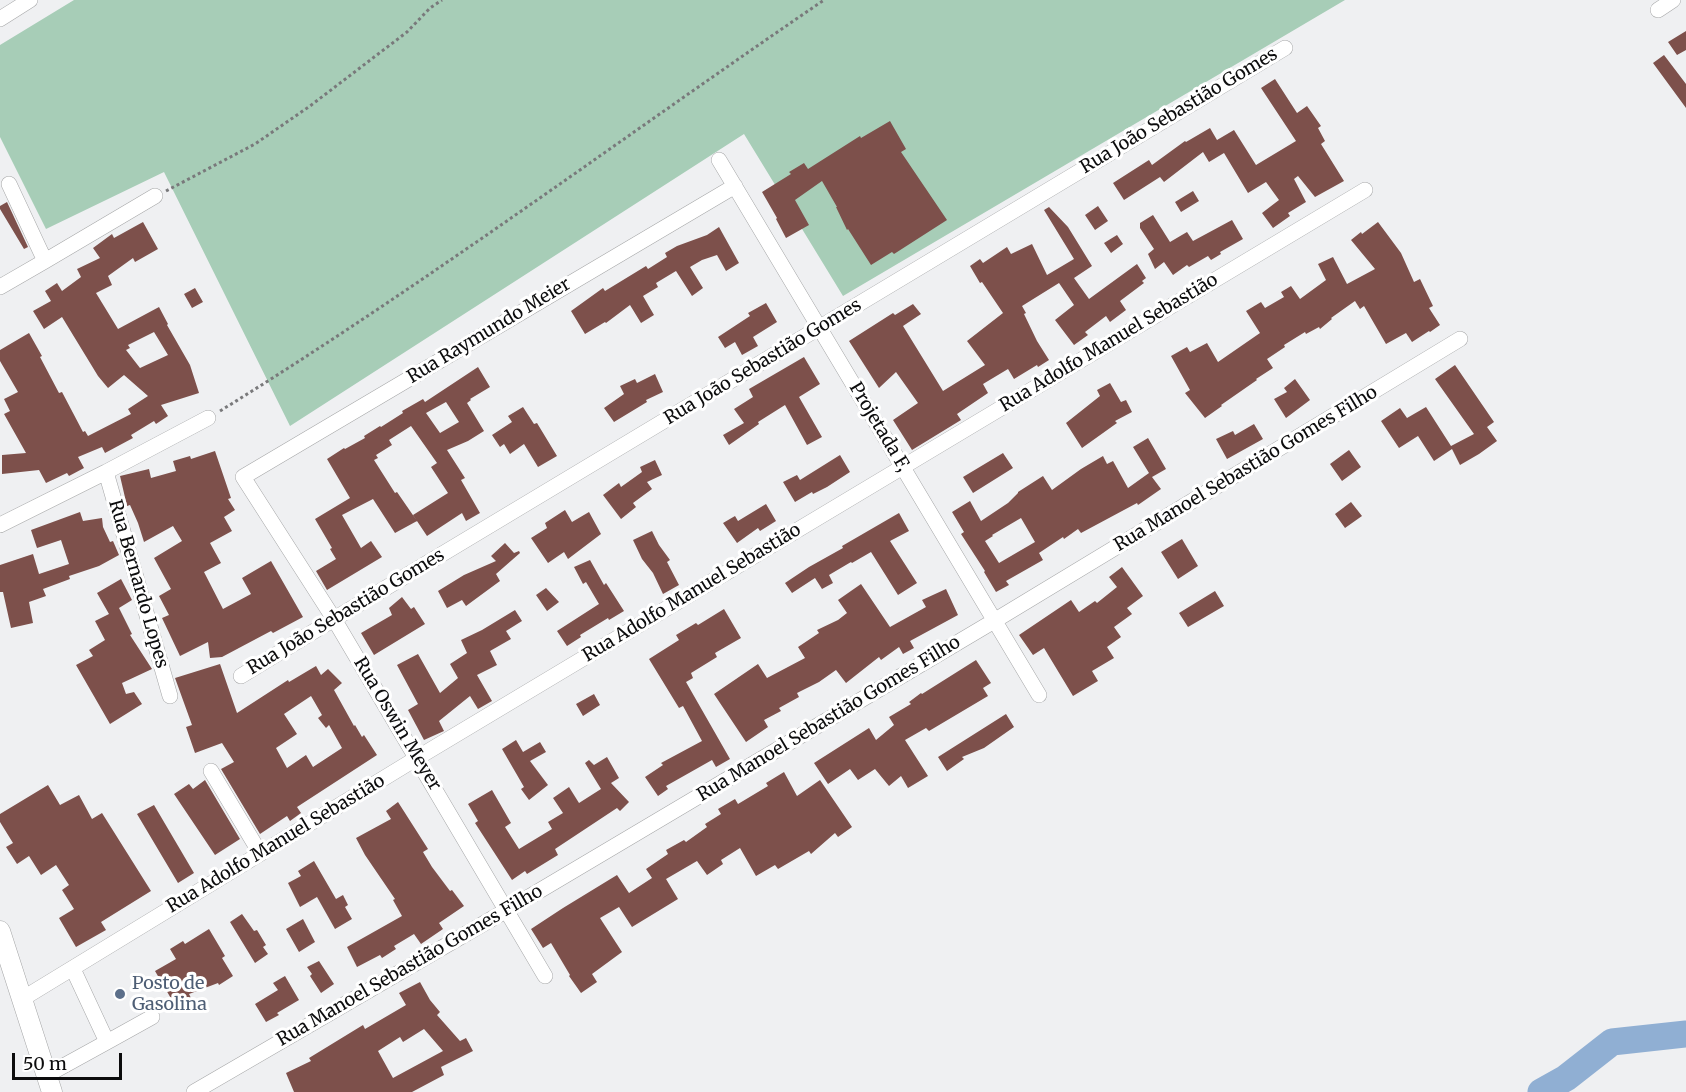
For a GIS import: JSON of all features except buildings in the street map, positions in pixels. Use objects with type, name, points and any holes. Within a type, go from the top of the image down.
[{"type":"main road","points":[[0,931],[49,1083]]},
{"type":"street","points":[[0,19],[30,0]]},
{"type":"street","points":[[1658,10],[1674,0]]},
{"type":"street","name":"Rua João Sebastião Gomes","points":[[241,676],[1285,48]]},
{"type":"street","name":"Projetada F,","points":[[719,160],[1039,695]]},
{"type":"street","points":[[9,184],[45,261]]},
{"type":"street","name":"Rua Raymundo Meier","points":[[243,477],[735,186]]},
{"type":"street","name":"Rua Adolfo Manuel Sebastião","points":[[22,999],[417,758],[1365,190]]},
{"type":"street","points":[[0,286],[155,196]]},
{"type":"street","name":"Rua Manoel Sebastião Gomes Filho","points":[[194,1092],[507,910],[994,621],[1460,339]]},
{"type":"street","points":[[0,525],[208,418]]},
{"type":"street","name":"Rua Bernardo Lopes","points":[[106,472],[170,696]]},
{"type":"street","name":"Rua Oswin Meyer","points":[[243,477],[334,619],[545,976]]},
{"type":"street","points":[[211,771],[260,853]]},
{"type":"street","points":[[73,969],[107,1042]]},
{"type":"street","points":[[49,1083],[107,1042],[152,1017]]},
{"type":"path","points":[[155,196],[255,144],[310,106],[407,32],[430,8],[442,0]]},
{"type":"path","points":[[208,418],[373,313],[824,0]]},
{"type":"green space","points":[[74,0],[1345,0],[843,296],[744,134],[290,426],[164,172],[46,229],[0,137],[0,45]]},
{"type":"waterway","points":[[1541,1092],[1566,1078],[1612,1042],[1686,1034]]},
{"type":"place","name":"Posto de Gasolina","points":[[120,994]]}]
